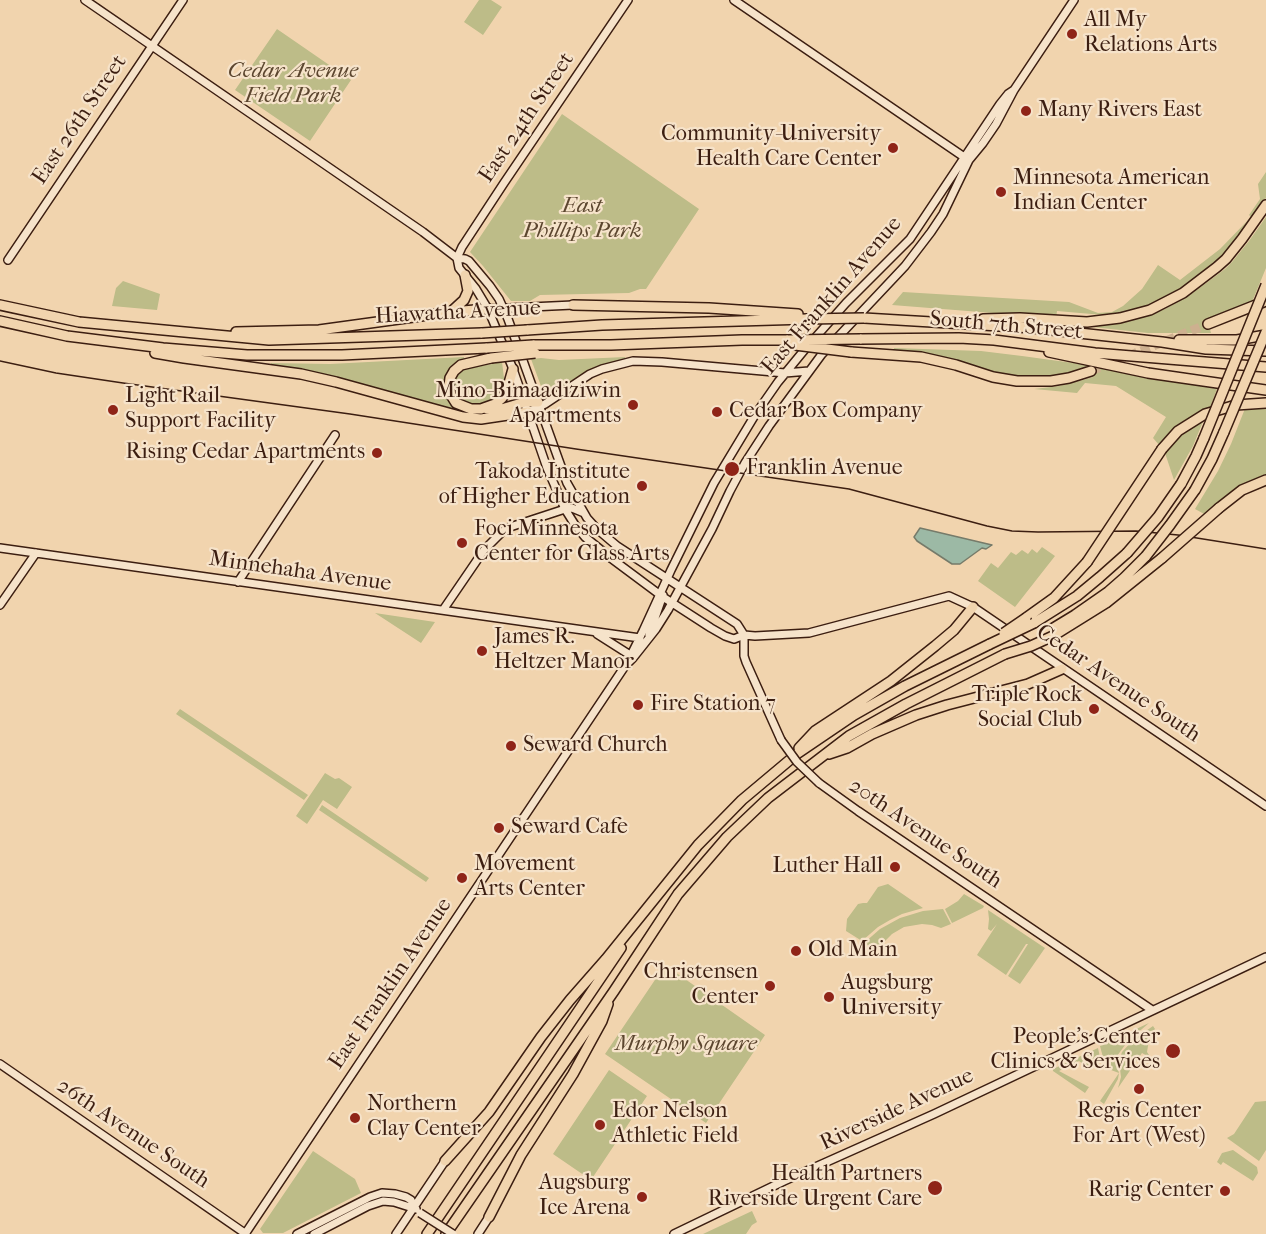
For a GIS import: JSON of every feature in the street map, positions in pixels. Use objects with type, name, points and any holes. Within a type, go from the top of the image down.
[{"type":"highway","points":[[920,321],[1020,318],[1087,322],[1131,316],[1175,298],[1217,267],[1242,239],[1266,205]]},
{"type":"highway","points":[[450,312],[460,305],[468,291],[465,275]]},
{"type":"highway","points":[[445,1161],[489,1112],[550,1026],[663,887],[698,845],[751,792],[786,763],[872,704],[990,644],[1030,620],[1056,610],[1084,590],[1127,553],[1158,517],[1181,484],[1196,456],[1266,285]]},
{"type":"highway","points":[[1208,324],[1266,301]]},
{"type":"highway","points":[[573,305],[709,308],[808,317]]},
{"type":"highway","name":"Hiawatha Avenue","points":[[0,306],[79,322],[269,340],[482,333],[613,324],[808,317],[920,321]]},
{"type":"highway","points":[[180,333],[319,330],[488,309]]},
{"type":"highway","name":"Hiawatha Avenue","points":[[0,321],[67,336],[247,355],[489,353]]},
{"type":"highway","points":[[920,321],[1033,328],[1206,349],[1266,351]]},
{"type":"highway","points":[[1135,339],[1227,340],[1253,338],[1266,333]]},
{"type":"highway","points":[[1050,634],[1124,578],[1146,556],[1170,525],[1195,490],[1212,459],[1266,333]]},
{"type":"highway","points":[[67,336],[184,358],[301,374],[463,417],[481,419],[539,404]]},
{"type":"highway","name":"South 7th Street","points":[[489,353],[587,346],[742,340],[786,342],[959,338],[994,340],[1095,353],[1266,367]]},
{"type":"highway","points":[[994,340],[1148,373],[1266,390]]},
{"type":"highway","points":[[786,342],[851,352],[932,359],[993,377],[1017,381],[1052,381],[1091,371]]},
{"type":"highway","points":[[489,353],[461,365],[454,371],[449,386],[456,403],[471,409],[498,410],[527,407]]},
{"type":"highway","points":[[1179,360],[1266,372]]},
{"type":"highway","points":[[481,409],[495,404],[502,398],[507,390],[513,369]]},
{"type":"highway","points":[[1030,620],[1087,562],[1162,448],[1185,426],[1221,408],[1266,403]]},
{"type":"highway","points":[[446,1234],[614,991],[678,894],[735,829],[768,798],[818,758],[873,721],[1005,654],[1050,634],[1106,603],[1242,490],[1266,480]]},
{"type":"highway","points":[[786,763],[815,731],[908,668],[948,635],[973,607]]},
{"type":"highway","points":[[818,758],[848,748],[872,734],[916,715],[1021,687],[1062,669]]},
{"type":"highway","points":[[428,1234],[663,887]]},
{"type":"highway","points":[[489,1216],[521,1155],[568,1084],[602,1021],[614,991]]},
{"type":"street","points":[[85,0],[423,232],[457,258],[469,261],[499,299],[567,483],[584,513],[605,536],[737,624],[744,635],[734,639],[725,636],[672,603],[585,537],[575,525],[565,509],[547,468],[513,369],[488,309],[459,268],[457,258]]},
{"type":"street","name":"East 26th Street","points":[[8,260],[183,0]]},
{"type":"street","name":"East 24th Street","points":[[457,258],[504,183],[628,0]]},
{"type":"street","points":[[734,0],[966,159]]},
{"type":"street","name":"East Franklin Avenue","points":[[246,1234],[627,663],[714,483],[755,415],[785,374],[846,303],[910,239],[966,159],[1000,104],[1014,90],[1074,0]]},
{"type":"street","name":"East Franklin Avenue","points":[[627,663],[648,639],[672,603],[745,463],[769,426],[822,354],[920,247],[943,214],[966,159]]},
{"type":"street","points":[[488,309],[573,305]]},
{"type":"street","points":[[539,404],[590,374],[633,362],[662,362],[785,374],[809,371]]},
{"type":"street","points":[[238,582],[335,435]]},
{"type":"street","points":[[443,610],[484,550],[510,527],[565,509],[572,508],[584,513]]},
{"type":"street","name":"Minnehaha Avenue","points":[[0,548],[640,638]]},
{"type":"street","points":[[0,605],[36,553]]},
{"type":"street","points":[[625,568],[632,556]]},
{"type":"street","points":[[648,639],[661,595]]},
{"type":"street","name":"Cedar Avenue South","points":[[744,635],[809,633],[949,596],[973,607],[1266,806]]},
{"type":"street","name":"Minnehaha Avenue","points":[[595,632],[630,655]]},
{"type":"street","name":"20th Avenue South","points":[[744,635],[746,662],[781,740],[797,762],[819,783],[1152,1010]]},
{"type":"street","name":"Riverside Avenue","points":[[674,1234],[1266,957]]},
{"type":"street","name":"26th Avenue South","points":[[0,1064],[246,1234]]},
{"type":"street","points":[[396,1234],[417,1210],[445,1161]]},
{"type":"street","points":[[297,1234],[382,1193],[406,1197],[411,1200],[417,1210]]},
{"type":"street","points":[[314,1234],[383,1201],[394,1202],[417,1210],[453,1234]]},
{"type":"street","points":[[478,1234],[489,1216]]},
{"type":"green space","points":[[479,0],[491,0],[502,7],[483,35],[464,22]]},
{"type":"green space","name":"Cedar Avenue Field Park","points":[[277,29],[351,80],[310,141],[235,90]]},
{"type":"green space","name":"East Phillips Park","points":[[562,114],[699,209],[646,289],[629,293],[540,295],[530,301],[511,301],[470,252]]},
{"type":"green space","points":[[1266,172],[1266,198],[1245,230],[1223,257],[1187,286],[1145,307],[1103,315],[1057,311],[1056,318],[892,305],[903,292],[1069,302],[1098,313],[1112,312],[1123,306],[1142,289],[1158,265],[1180,280],[1220,249],[1251,217],[1249,215],[1260,199],[1258,184]]},
{"type":"green space","points":[[1266,217],[1266,268],[1252,302],[1207,319],[1211,333],[1148,333],[1083,326],[1083,324],[1140,318],[1165,309],[1190,295],[1232,262]]},
{"type":"green space","points":[[123,281],[160,294],[157,310],[112,306],[116,288]]},
{"type":"green space","points":[[894,348],[981,351],[1218,386],[1210,408],[1160,446],[1153,438],[1166,417],[1116,386],[1085,383],[1077,393],[1034,389],[1059,386],[1093,377],[1089,367],[1059,376],[1023,378],[893,352]]},
{"type":"green space","points":[[464,357],[454,364],[446,375],[455,406],[461,410],[460,412],[270,366],[271,363],[330,364]]},
{"type":"green space","points":[[625,357],[625,359],[604,364],[582,374],[545,397],[531,359],[559,360]]},
{"type":"green space","points":[[502,362],[506,379],[503,388],[494,398],[483,403],[470,404],[460,400],[453,384],[456,375],[461,370]]},
{"type":"green space","points":[[1266,405],[1266,475],[1251,482],[1206,515],[1195,509],[1218,471],[1246,406]]},
{"type":"green space","points":[[1204,419],[1193,446],[1174,480],[1165,453],[1180,435]]},
{"type":"green space","points":[[1042,547],[1055,556],[1015,607],[978,581],[991,563],[998,568],[1011,552],[1016,555],[1022,550],[1028,554],[1032,549],[1037,553]]},
{"type":"green space","points":[[375,613],[435,622],[421,643]]},
{"type":"green space","points":[[180,709],[308,795],[304,800],[176,714]]},
{"type":"green space","points":[[325,773],[335,779],[339,778],[352,787],[337,809],[323,800],[307,824],[296,816]]},
{"type":"green space","points":[[322,805],[429,878],[426,882],[319,810]]},
{"type":"green space","points":[[888,884],[923,908],[890,920],[862,941],[846,931],[847,919],[858,904],[867,903],[878,887]]},
{"type":"green space","points":[[964,894],[984,906],[952,923],[945,909]]},
{"type":"green space","points":[[943,909],[951,924],[941,928],[922,924],[904,927],[892,934],[877,951],[864,943],[880,929],[900,918],[923,911]]},
{"type":"green space","points":[[988,910],[1045,948],[1020,984],[1008,976],[1028,944],[1006,975],[977,955],[997,924],[991,931],[988,929]]},
{"type":"green space","name":"Murphy Square","points":[[665,965],[765,1035],[706,1123],[605,1054]]},
{"type":"green space","points":[[1149,1023],[1128,1041],[1117,1056],[1116,1063],[1119,1073],[1103,1067],[1104,1061],[1100,1046]]},
{"type":"green space","points":[[1153,1026],[1155,1029],[1149,1040],[1147,1052],[1151,1058],[1142,1053],[1118,1088],[1121,1077],[1119,1061],[1122,1052],[1133,1040]]},
{"type":"green space","points":[[1098,1048],[1101,1062],[1088,1068],[1079,1061],[1059,1071],[1089,1087],[1085,1093],[1053,1071],[1053,1069]]},
{"type":"green space","name":"Edor Nelson Athletic Field","points":[[609,1070],[647,1096],[591,1180],[553,1154]]},
{"type":"green space","points":[[1119,1073],[1118,1079],[1104,1104],[1100,1101]]},
{"type":"green space","points":[[1266,1101],[1266,1150],[1259,1161],[1227,1138],[1234,1134],[1255,1102]]},
{"type":"green space","points":[[1233,1150],[1257,1167],[1258,1173],[1253,1181],[1223,1162],[1221,1165],[1217,1162],[1222,1153]]},
{"type":"green space","points":[[313,1151],[355,1179],[361,1193],[283,1233],[263,1233],[260,1229]]},
{"type":"green space","points":[[752,1211],[757,1222],[746,1234],[703,1234]]},
{"type":"shaded area","points":[[920,528],[992,545],[986,549],[982,548],[960,564],[952,564],[917,541],[914,537]]},
{"type":"tunnel","points":[[1091,371],[1208,324]]},
{"type":"tram line","points":[[0,361],[56,373],[350,414],[849,489],[1012,531],[1136,531],[1266,549]]},
{"type":"place","name":"All My Relations Arts","points":[[1072,34]]},
{"type":"place","name":"Many Rivers East","points":[[1026,111]]},
{"type":"place","name":"Community-University Health Care Center","points":[[893,148]]},
{"type":"place","name":"Minnesota American Indian Center","points":[[1001,192]]},
{"type":"place","name":"Mino-Bimaadiziwin Apartments","points":[[633,405]]},
{"type":"place","name":"Light Rail Support Facility","points":[[113,410]]},
{"type":"place","name":"Cedar Box Company","points":[[717,412]]},
{"type":"place","name":"Rising Cedar Apartments","points":[[377,453]]},
{"type":"place","name":"Franklin Avenue","points":[[732,469]]},
{"type":"place","name":"Takoda Institute of Higher Education","points":[[642,486]]},
{"type":"place","name":"Foci Minnesota Center for Glass Arts","points":[[462,543]]},
{"type":"place","name":"James R. Heltzer Manor","points":[[482,651]]},
{"type":"place","name":"Fire Station 7","points":[[638,705]]},
{"type":"place","name":"Triple Rock Social Club","points":[[1094,709]]},
{"type":"place","name":"Seward Church","points":[[511,746]]},
{"type":"place","name":"Seward Cafe","points":[[499,828]]},
{"type":"place","name":"Luther Hall","points":[[895,867]]},
{"type":"place","name":"Movement Arts Center","points":[[462,878]]},
{"type":"place","name":"Old Main","points":[[796,951]]},
{"type":"place","name":"Christensen Center","points":[[770,986]]},
{"type":"place","name":"Augsburg University","points":[[829,997]]},
{"type":"place","name":"People's Center Clinics & Services","points":[[1173,1051]]},
{"type":"place","name":"Regis Center For Art (West)","points":[[1139,1089]]},
{"type":"place","name":"Northern Clay Center","points":[[355,1118]]},
{"type":"place","name":"Edor Nelson Athletic Field","points":[[600,1125]]},
{"type":"place","name":"Health Partners Riverside Urgent Care","points":[[935,1188]]},
{"type":"place","name":"Rarig Center","points":[[1225,1191]]},
{"type":"place","name":"Augsburg Ice Arena","points":[[642,1197]]}]
